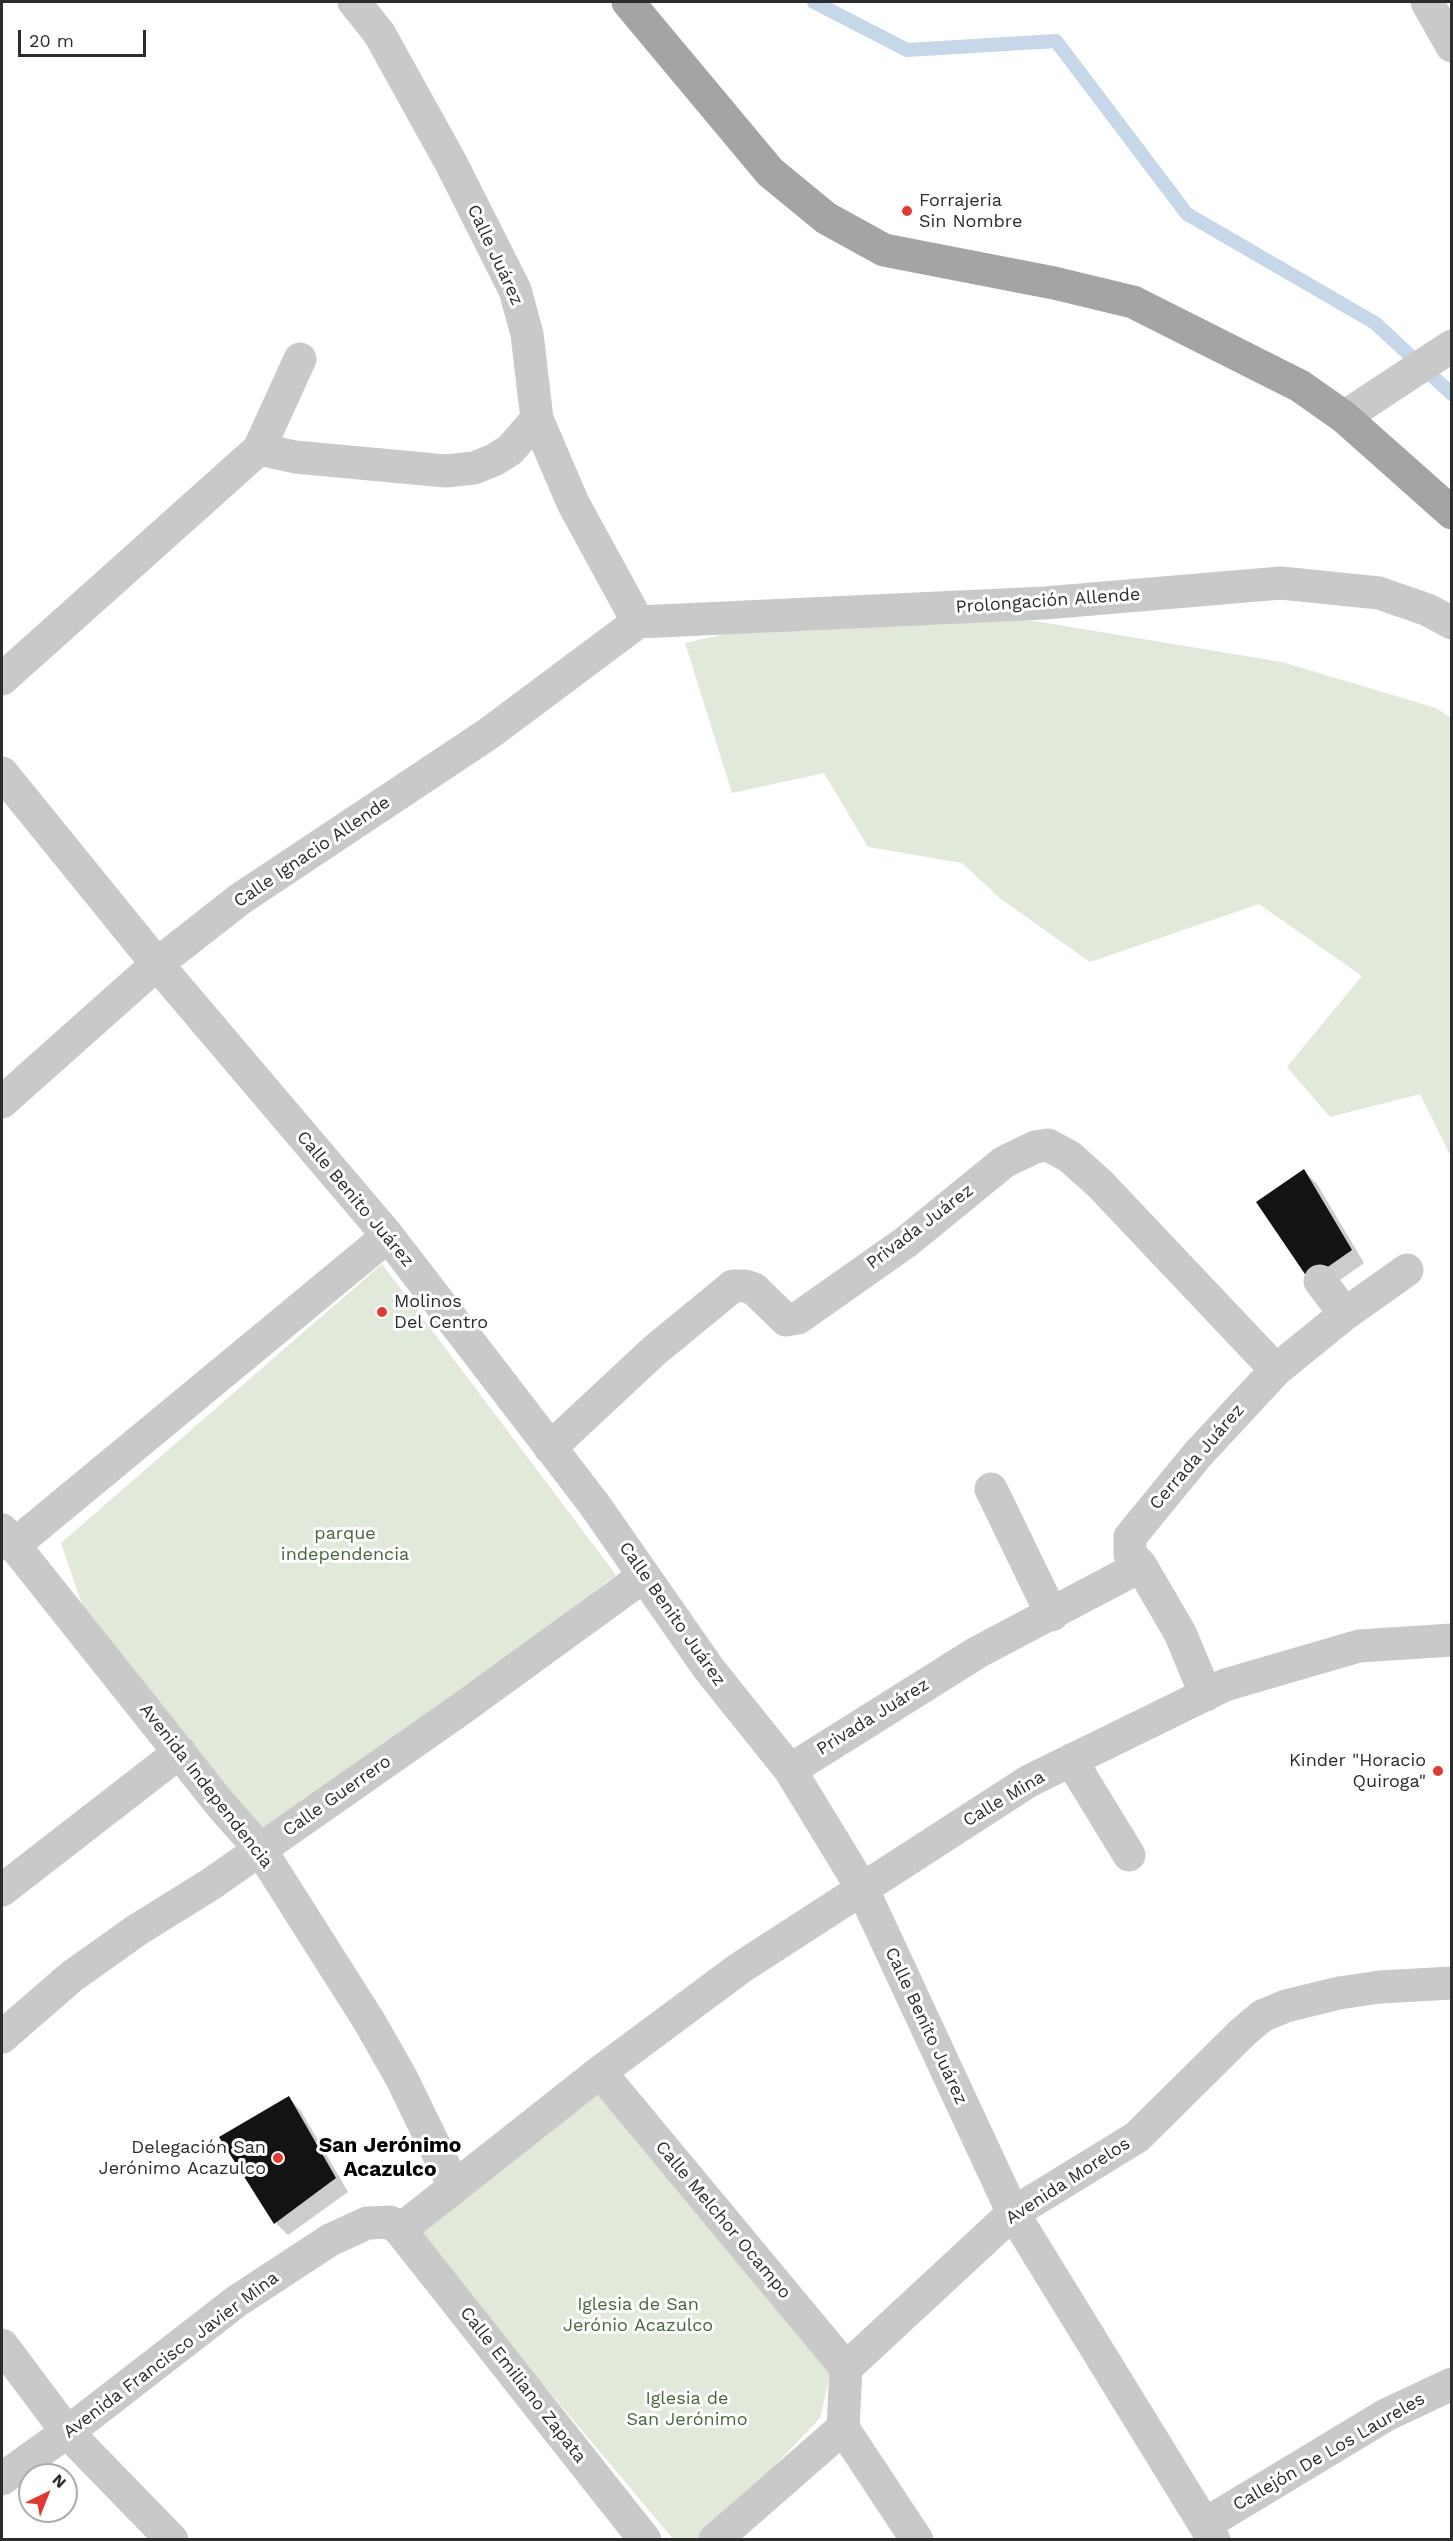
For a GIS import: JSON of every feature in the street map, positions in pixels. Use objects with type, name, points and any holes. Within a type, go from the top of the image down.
[{"type":"main road","points":[[628,2],[770,172],[826,218],[884,250],[1054,283],[1133,302],[1300,386],[1344,417],[1452,513]]},
{"type":"street","name":"Calle Juárez","points":[[354,2],[384,43],[451,163],[514,290],[527,334],[537,419],[573,503],[638,622]]},
{"type":"street","points":[[1427,2],[1452,45]]},
{"type":"street","points":[[1344,417],[1452,345]]},
{"type":"street","points":[[2,679],[259,449],[300,359]]},
{"type":"street","points":[[259,449],[295,456],[446,471],[474,468],[510,450],[537,419]]},
{"type":"street","name":"Prolongación Allende","points":[[638,622],[1045,603],[1281,583],[1379,593],[1428,610],[1452,623]]},
{"type":"street","name":"Calle Ignacio Allende","points":[[2,1102],[157,964],[240,899],[488,734],[638,622]]},
{"type":"street","name":"Calle Benito Juárez","points":[[2,773],[157,964],[388,1236],[594,1504],[709,1669],[790,1770],[862,1888],[1013,2213],[1211,2531]]},
{"type":"street","name":"Privada Juárez","points":[[550,1448],[656,1350],[733,1286],[754,1289],[786,1320],[798,1318],[906,1242],[1004,1162],[1035,1147],[1048,1145],[1070,1157],[1100,1185],[1276,1370]]},
{"type":"street","points":[[8,1538],[388,1236]]},
{"type":"street","name":"Cerrada Juárez","points":[[1206,1695],[1180,1633],[1141,1566],[1130,1554],[1129,1545],[1136,1527],[1170,1490],[1198,1454],[1276,1370],[1345,1314],[1407,1270]]},
{"type":"street","points":[[1320,1281],[1345,1314]]},
{"type":"street","points":[[991,1489],[1052,1615]]},
{"type":"street","name":"Avenida Independencia","points":[[8,1538],[260,1849],[369,2021],[401,2078],[454,2186]]},
{"type":"street","name":"Privada Juárez","points":[[790,1770],[969,1657],[1141,1566]]},
{"type":"street","name":"Calle Guerrero","points":[[2,2037],[81,1970],[136,1930],[210,1884],[461,1710],[644,1576]]},
{"type":"street","name":"Calle Mina","points":[[603,2070],[740,1968],[1029,1781],[1226,1685],[1359,1646],[1452,1640]]},
{"type":"street","points":[[2,1890],[180,1752]]},
{"type":"street","points":[[1071,1760],[1129,1855]]},
{"type":"street","name":"Avenida Morelos","points":[[846,2368],[1013,2213],[1137,2137],[1243,2032],[1263,2016],[1286,2006],[1339,1993],[1380,1987],[1452,1983]]},
{"type":"street","points":[[400,2230],[603,2070]]},
{"type":"street","name":"Calle Melchor Ocampo","points":[[603,2070],[846,2368]]},
{"type":"street","name":"Avenida Francisco Javier Mina","points":[[2,2479],[237,2301],[330,2240],[367,2223],[390,2222],[400,2230]]},
{"type":"street","name":"Calle Emiliano Zapata","points":[[400,2230],[645,2540]]},
{"type":"street","points":[[2,2345],[67,2432],[158,2535]]},
{"type":"street","points":[[846,2368],[843,2428],[917,2540]]},
{"type":"street","name":"Callejón De Los Laureles","points":[[1211,2531],[1386,2415],[1452,2384]]},
{"type":"street","points":[[715,2540],[843,2428]]},
{"type":"green space","points":[[846,607],[1034,621],[1282,662],[1436,708],[1451,718],[1451,1157],[1420,1094],[1330,1117],[1287,1067],[1362,976],[1259,904],[1090,962],[1001,899],[962,863],[868,847],[824,773],[732,793],[685,643]]},
{"type":"green space","name":"parque independencia","points":[[382,1264],[616,1575],[266,1838],[87,1619],[61,1543]]},
{"type":"green space","name":"Iglesia de San Jerónio Acazulco","points":[[595,2079],[831,2371],[820,2418],[705,2539],[673,2539],[417,2234]]},
{"type":"building","points":[[1304,1169],[1352,1250],[1309,1280],[1256,1202]]},
{"type":"building","name":"Delegación San Jerónimo Acazulco","points":[[289,2096],[336,2178],[274,2224],[219,2137]]},
{"type":"waterway","points":[[814,2],[907,50],[1056,41],[1187,214],[1375,323],[1452,394]]},
{"type":"place","name":"Forrajeria Sin Nombre","points":[[907,211]]},
{"type":"place","name":"Molinos Del Centro","points":[[382,1312]]},
{"type":"place","name":"Kinder \"Horacio Quiroga\"","points":[[1438,1771]]},
{"type":"place","name":"Delegación San Jerónimo Acazulco","points":[[278,2158]]},
{"type":"district","name":"San Jerónimo Acazulco","points":[[390,2158]]},
{"type":"park label","name":"Iglesia de San Jerónimo","points":[[687,2409]]}]
